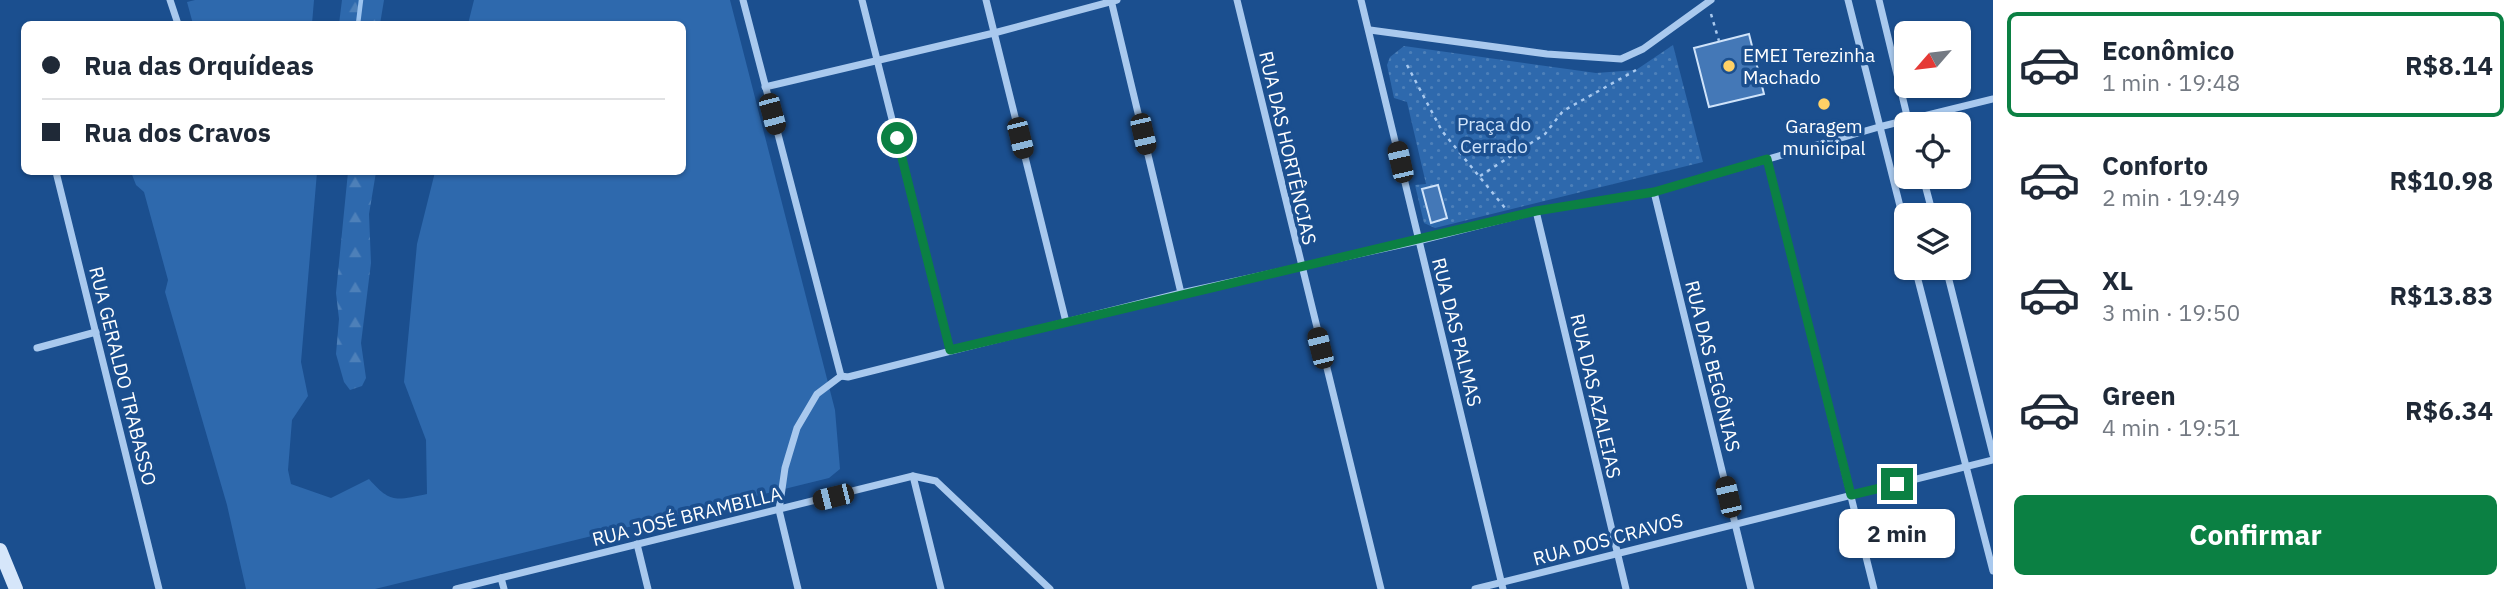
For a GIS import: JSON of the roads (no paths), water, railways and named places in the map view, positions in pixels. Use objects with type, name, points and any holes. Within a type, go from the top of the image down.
[{"type":"street","points":[[170,0],[177,21]]},
{"type":"street","points":[[743,0],[841,376]]},
{"type":"street","points":[[862,0],[950,350]]},
{"type":"street","points":[[986,0],[1066,322]]},
{"type":"street","points":[[765,87],[994,33],[1113,0],[1181,293]]},
{"type":"street","name":"RUA DAS HORTÊNCIAS","points":[[1237,0],[1300,268],[1381,589]]},
{"type":"street","name":"RUA DAS PALMAS","points":[[1361,0],[1502,586]]},
{"type":"street","points":[[1370,30],[1546,54],[1621,59],[1643,49],[1711,0]]},
{"type":"street","points":[[1848,0],[1899,203]]},
{"type":"street","points":[[1879,0],[1907,112]]},
{"type":"street","points":[[1946,112],[1993,99]]},
{"type":"street","points":[[798,589],[779,510],[785,468],[797,428],[817,394],[841,376],[848,377],[1181,293],[1419,241],[1536,211],[1654,192],[1894,124]]},
{"type":"street","points":[[1767,159],[1874,589]]},
{"type":"street","name":"RUA GERALDO TRABASSO","points":[[57,175],[159,589]]},
{"type":"street","name":"RUA DAS BEGÔNIAS","points":[[1654,192],[1751,589]]},
{"type":"street","name":"RUA DAS AZALEIAS","points":[[1536,211],[1626,589]]},
{"type":"street","points":[[1918,280],[1993,571]]},
{"type":"street","points":[[1949,280],[1993,457]]},
{"type":"street","points":[[37,348],[96,332]]},
{"type":"street","name":"RUA DOS CRAVOS","points":[[1475,589],[1502,586],[1616,552],[1966,467],[1993,457]]},
{"type":"street","points":[[941,589],[913,476],[936,481],[1050,589]]},
{"type":"street","name":"RUA JOSÉ BRAMBILLA","points":[[456,589],[913,476]]},
{"type":"street","points":[[637,544],[648,589]]},
{"type":"street","points":[[0,550],[16,589]]},
{"type":"street","points":[[501,578],[504,589]]},
{"type":"waterway","points":[[358,21],[361,0]]},
{"type":"place","name":"EMEI Terezinha Machado","points":[[1729,66]]},
{"type":"place","name":"Garagem municipal","points":[[1824,104]]},
{"type":"park label","name":"Praça do Cerrado","points":[[1494,135]]}]
